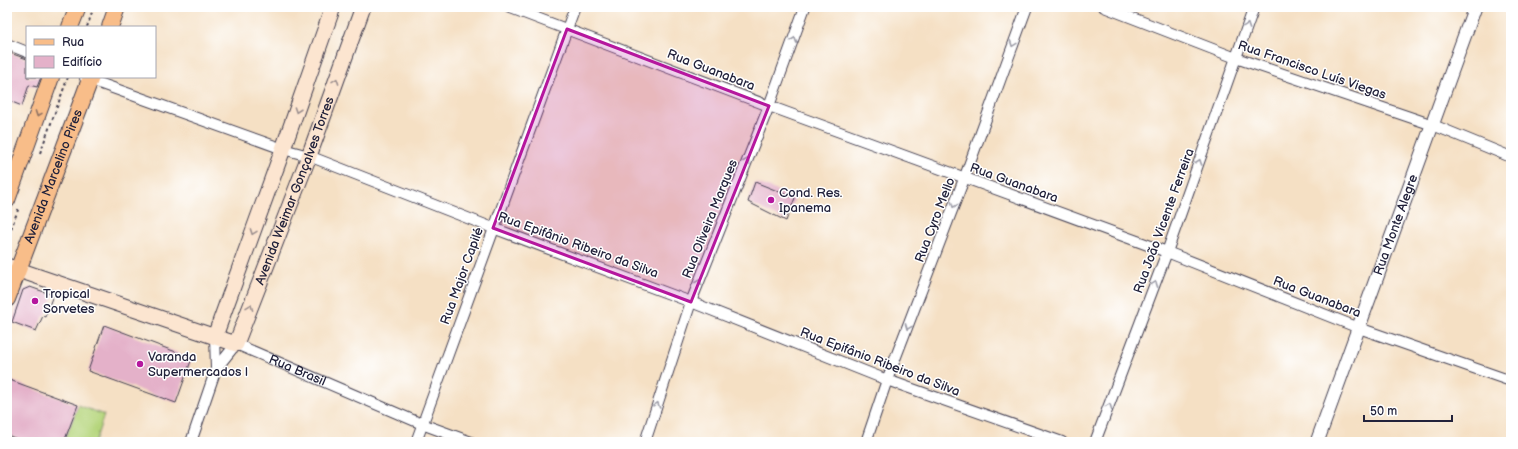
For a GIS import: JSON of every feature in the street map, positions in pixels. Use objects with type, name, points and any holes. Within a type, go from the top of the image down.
[{"type":"main road","points":[[70,26],[78,7]]},
{"type":"main road","points":[[110,26],[117,7]]},
{"type":"main road","name":"Avenida Weimar Gonçalves Torres","points":[[215,336],[333,7]]},
{"type":"main road","name":"Avenida Weimar Gonçalves Torres","points":[[236,344],[309,156],[363,7]]},
{"type":"main road","points":[[7,200],[51,78]]},
{"type":"main road","name":"Avenida Marcelino Pires","points":[[7,299],[12,268],[88,78]]},
{"type":"main road","name":"Rua Brasil","points":[[12,268],[236,344]]},
{"type":"street","name":"Rua Guanabara","points":[[508,7],[567,28],[769,106],[1167,252],[1359,328],[1511,381]]},
{"type":"street","name":"Rua Major Capilé","points":[[416,442],[575,7]]},
{"type":"street","name":"Rua Oliveira Marques","points":[[645,442],[691,302],[769,106],[805,7]]},
{"type":"street","name":"Rua Cyro Mello","points":[[866,442],[887,380],[1027,7]]},
{"type":"street","name":"Rua Francisco Luís Viegas","points":[[1104,7],[1236,58],[1433,125],[1511,157]]},
{"type":"street","name":"Rua João Vicente Ferreira","points":[[1095,442],[1167,252],[1254,7]]},
{"type":"street","name":"Rua Monte Alegre","points":[[1317,442],[1475,7]]},
{"type":"street","points":[[7,44],[26,52]]},
{"type":"street","name":"Rua Epifânio Ribeiro da Silva","points":[[88,78],[283,149],[309,156],[493,228],[691,302],[887,380],[1062,442]]},
{"type":"street","name":"Avenida Weimar Gonçalves Torres","points":[[215,336],[216,369]]},
{"type":"street","name":"Avenida Weimar Gonçalves Torres","points":[[191,442],[216,369],[236,344]]},
{"type":"street","name":"Rua Brasil","points":[[236,344],[422,424],[471,442]]},
{"type":"path","points":[[87,26],[94,7]]},
{"type":"highlighted area","points":[[567,29],[769,106],[691,302],[493,228]]},
{"type":"green space","points":[[78,405],[104,415],[95,442],[64,442]]},
{"type":"building","points":[[7,52],[26,59],[26,78],[41,78],[37,87],[29,85],[22,106],[7,100]]},
{"type":"building","name":"Cond. Res. Ipanema","points":[[755,182],[795,198],[786,221],[748,202]]},
{"type":"building","name":"Tropical Sorvetes","points":[[30,287],[53,295],[45,317],[43,316],[36,331],[12,322],[23,290]]},
{"type":"building","name":"Varanda Supermercados l","points":[[104,325],[192,358],[176,403],[88,371]]},
{"type":"building","points":[[7,379],[78,405],[64,442],[25,442],[7,435]]},
{"type":"place","name":"Cond. Res. Ipanema","points":[[771,200]]},
{"type":"place","name":"Tropical Sorvetes","points":[[35,301]]},
{"type":"place","name":"Varanda Supermercados l","points":[[140,364]]}]
